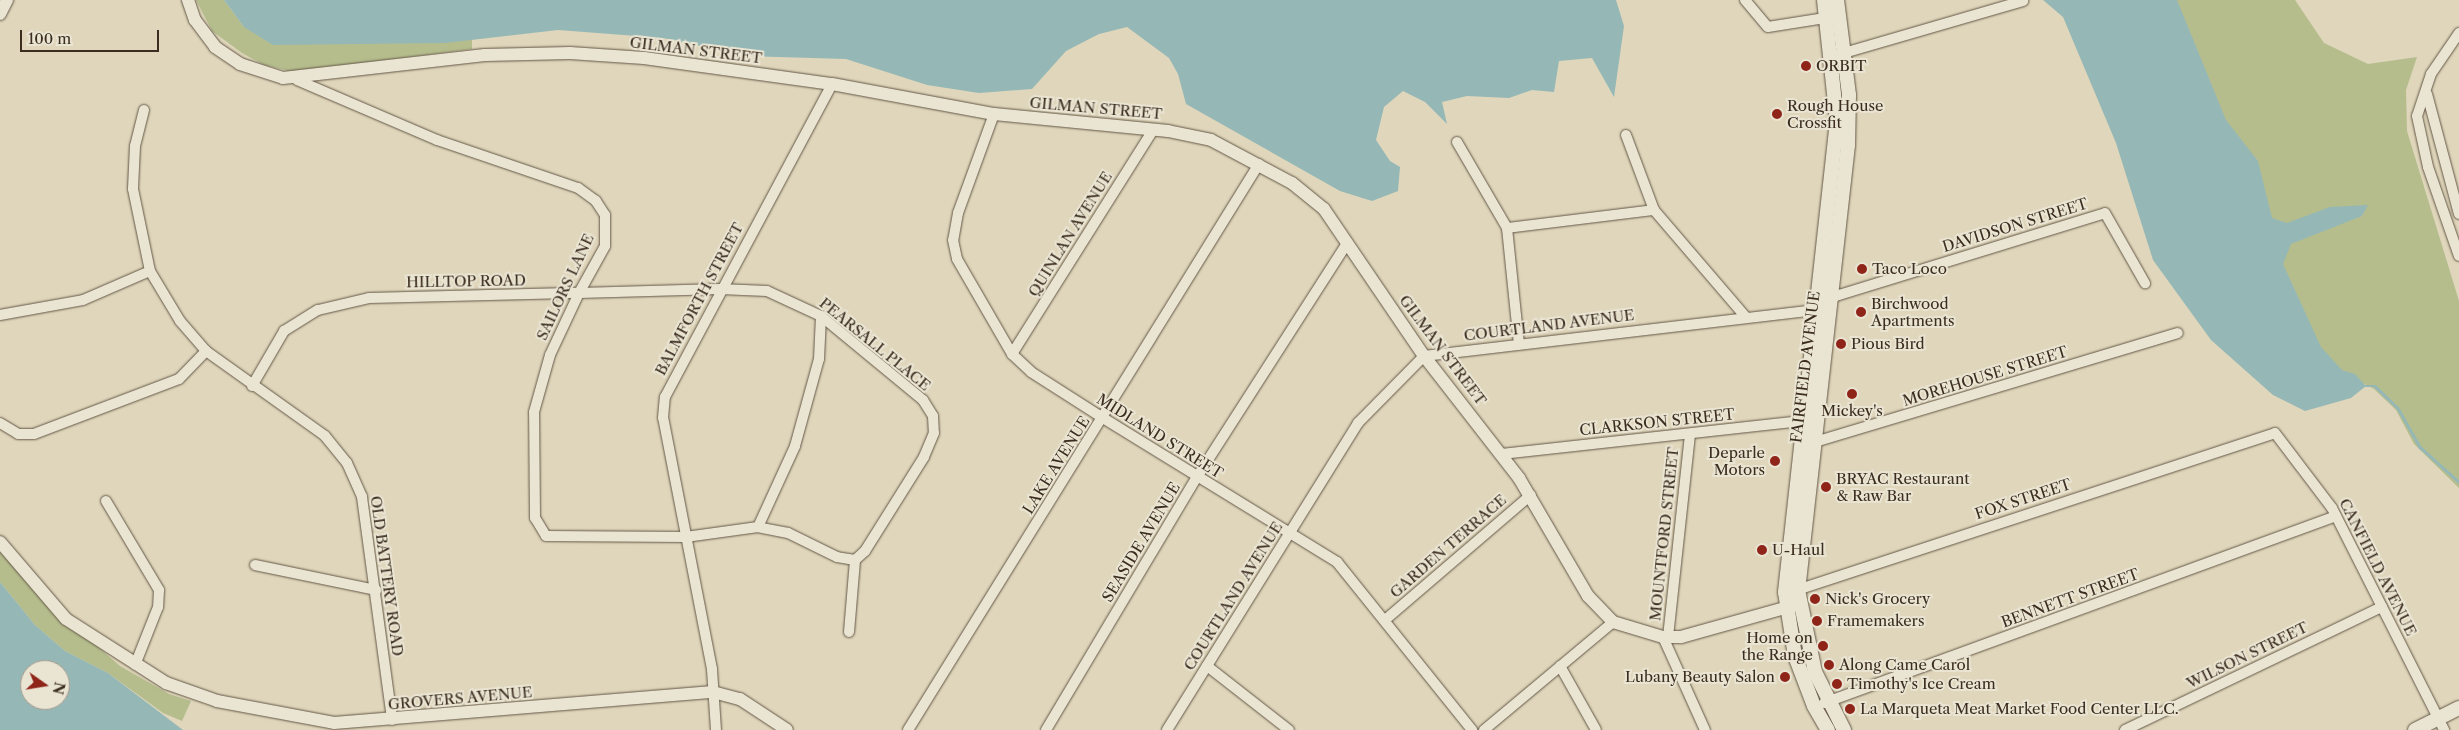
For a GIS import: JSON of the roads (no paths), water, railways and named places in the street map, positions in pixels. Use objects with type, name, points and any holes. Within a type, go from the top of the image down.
[{"type":"main road","name":"FAIRFIELD AVENUE","points":[[1809,420],[1816,308],[1831,233],[1841,144],[1838,55],[1833,16],[1824,0]]},
{"type":"main road","name":"FAIRFIELD AVENUE","points":[[1833,16],[1838,0]]},
{"type":"main road","name":"FAIRFIELD AVENUE","points":[[1828,730],[1814,706],[1795,656],[1791,591],[1809,420],[1830,301],[1831,233]]},
{"type":"main road","name":"FAIRFIELD AVENUE","points":[[1792,607],[1827,701],[1844,730]]},
{"type":"main road","points":[[2415,730],[2441,724],[2459,708]]},
{"type":"street","points":[[0,14],[7,0]]},
{"type":"street","name":"GILMAN STREET","points":[[188,0],[204,34],[229,58],[261,72],[297,80],[485,55],[570,53],[644,58],[832,84],[994,114],[1153,130],[1211,140],[1259,164],[1313,198],[1424,356],[1502,454],[1531,495],[1588,596],[1613,622],[1665,637],[1792,607]]},
{"type":"street","points":[[1745,0],[1768,27],[1833,16]]},
{"type":"street","points":[[1838,55],[2023,1]]},
{"type":"street","points":[[2459,34],[2441,56],[2417,116],[2428,167],[2459,256]]},
{"type":"street","name":"SAILORS LANE","points":[[297,80],[437,140],[578,188],[596,201],[608,226],[605,246],[579,293],[550,355],[534,412],[539,529],[556,538],[686,537]]},
{"type":"street","name":"BALMFORTH STREET","points":[[716,730],[713,692],[663,418],[665,397],[720,290],[832,84]]},
{"type":"street","points":[[2427,94],[2459,214]]},
{"type":"street","name":"OLD BATTERY ROAD","points":[[144,110],[135,146],[133,189],[150,271],[180,321],[206,351],[252,386],[325,436],[347,463],[362,497],[392,720]]},
{"type":"street","name":"MIDLAND STREET","points":[[994,114],[958,213],[953,240],[957,259],[1012,354],[1031,372],[1336,562],[1385,620],[1472,730]]},
{"type":"street","name":"QUINLAN AVENUE","points":[[1012,354],[1153,130]]},
{"type":"street","points":[[1626,135],[1654,210],[1745,316]]},
{"type":"street","points":[[1457,142],[1506,228],[1519,344]]},
{"type":"street","name":"LAKE AVENUE","points":[[908,730],[1259,164]]},
{"type":"street","points":[[1506,228],[1654,210]]},
{"type":"street","name":"DAVIDSON STREET","points":[[1830,301],[2105,213],[2145,283]]},
{"type":"street","name":"SEASIDE AVENUE","points":[[1046,730],[1197,477],[1346,245]]},
{"type":"street","points":[[0,315],[83,300],[150,271]]},
{"type":"street","name":"HILLTOP ROAD","points":[[252,386],[284,332],[318,310],[369,298],[720,290]]},
{"type":"street","name":"PEARSALL PLACE","points":[[720,290],[767,291],[821,316],[923,400],[933,416],[934,433],[924,457],[865,551],[855,560]]},
{"type":"street","name":"COURTLAND AVENUE","points":[[1167,730],[1358,423],[1424,356],[1816,308],[1830,301]]},
{"type":"street","points":[[758,527],[796,446],[819,359],[821,316]]},
{"type":"street","name":"MOREHOUSE STREET","points":[[1806,444],[2178,333]]},
{"type":"street","points":[[0,423],[18,434],[34,434],[179,379],[206,351]]},
{"type":"street","name":"CLARKSON STREET","points":[[1502,454],[1809,420]]},
{"type":"street","name":"CANFIELD AVENUE","points":[[2270,433],[2283,437],[2336,516],[2441,724]]},
{"type":"street","name":"FOX STREET","points":[[1791,591],[2270,433]]},
{"type":"street","name":"MOUNTFORD STREET","points":[[1665,637],[1690,434]]},
{"type":"street","name":"GARDEN TERRACE","points":[[1385,620],[1531,495]]},
{"type":"street","points":[[106,501],[159,590],[158,607],[135,665]]},
{"type":"street","name":"BENNETT STREET","points":[[1814,706],[2336,516]]},
{"type":"street","points":[[686,537],[758,527],[788,533],[837,557],[855,560],[849,632]]},
{"type":"street","name":"GROVERS AVENUE","points":[[0,542],[58,613],[135,665],[179,689],[301,720],[392,720],[713,692],[740,699],[787,730]]},
{"type":"street","points":[[255,564],[376,590]]},
{"type":"street","name":"WILSON STREET","points":[[2126,730],[2382,607]]},
{"type":"street","points":[[1484,730],[1613,622]]},
{"type":"street","points":[[1665,637],[1704,730]]},
{"type":"street","points":[[1207,666],[1289,730]]},
{"type":"street","points":[[1560,666],[1596,730]]},
{"type":"water","points":[[224,0],[1616,0],[1624,26],[1614,97],[1592,58],[1559,61],[1554,92],[1532,90],[1509,98],[1467,96],[1442,102],[1447,124],[1425,102],[1403,91],[1384,107],[1376,140],[1390,161],[1400,167],[1398,191],[1372,201],[1340,191],[1186,104],[1178,74],[1169,58],[1127,27],[1099,34],[1066,51],[1032,89],[979,93],[927,85],[846,59],[749,56],[663,38],[558,30],[445,43],[273,45],[244,27]]},
{"type":"water","points":[[2043,0],[2177,0],[2226,120],[2258,161],[2272,218],[2287,223],[2330,207],[2368,205],[2362,216],[2291,244],[2283,264],[2321,347],[2342,370],[2355,374],[2366,386],[2351,398],[2305,411],[2273,395],[2211,340],[2153,260],[2116,143],[2063,17]]},
{"type":"water","points":[[0,582],[35,625],[65,651],[108,673],[183,730],[0,730]]},
{"type":"waterway","points":[[2366,386],[2375,386],[2398,408],[2420,447],[2459,482]]},
{"type":"place","name":"ORBIT","points":[[1806,66]]},
{"type":"place","name":"Rough House Crossfit","points":[[1777,114]]},
{"type":"place","name":"Taco Loco","points":[[1862,269]]},
{"type":"place","name":"Birchwood Apartments","points":[[1861,312]]},
{"type":"place","name":"Pious Bird","points":[[1841,344]]},
{"type":"place","name":"Mickey's","points":[[1852,394]]},
{"type":"place","name":"Deparle Motors","points":[[1775,461]]},
{"type":"place","name":"BRYAC Restaurant & Raw Bar","points":[[1826,487]]},
{"type":"place","name":"U-Haul","points":[[1762,550]]},
{"type":"place","name":"Nick's Grocery","points":[[1815,599]]},
{"type":"place","name":"Framemakers","points":[[1817,621]]},
{"type":"place","name":"Home on the Range","points":[[1823,646]]},
{"type":"place","name":"Along Came Carol","points":[[1829,665]]},
{"type":"place","name":"Lubany Beauty Salon","points":[[1785,677]]},
{"type":"place","name":"Timothy's Ice Cream","points":[[1837,684]]},
{"type":"place","name":"La Marqueta Meat Market Food Center LLC.","points":[[1850,709]]}]
